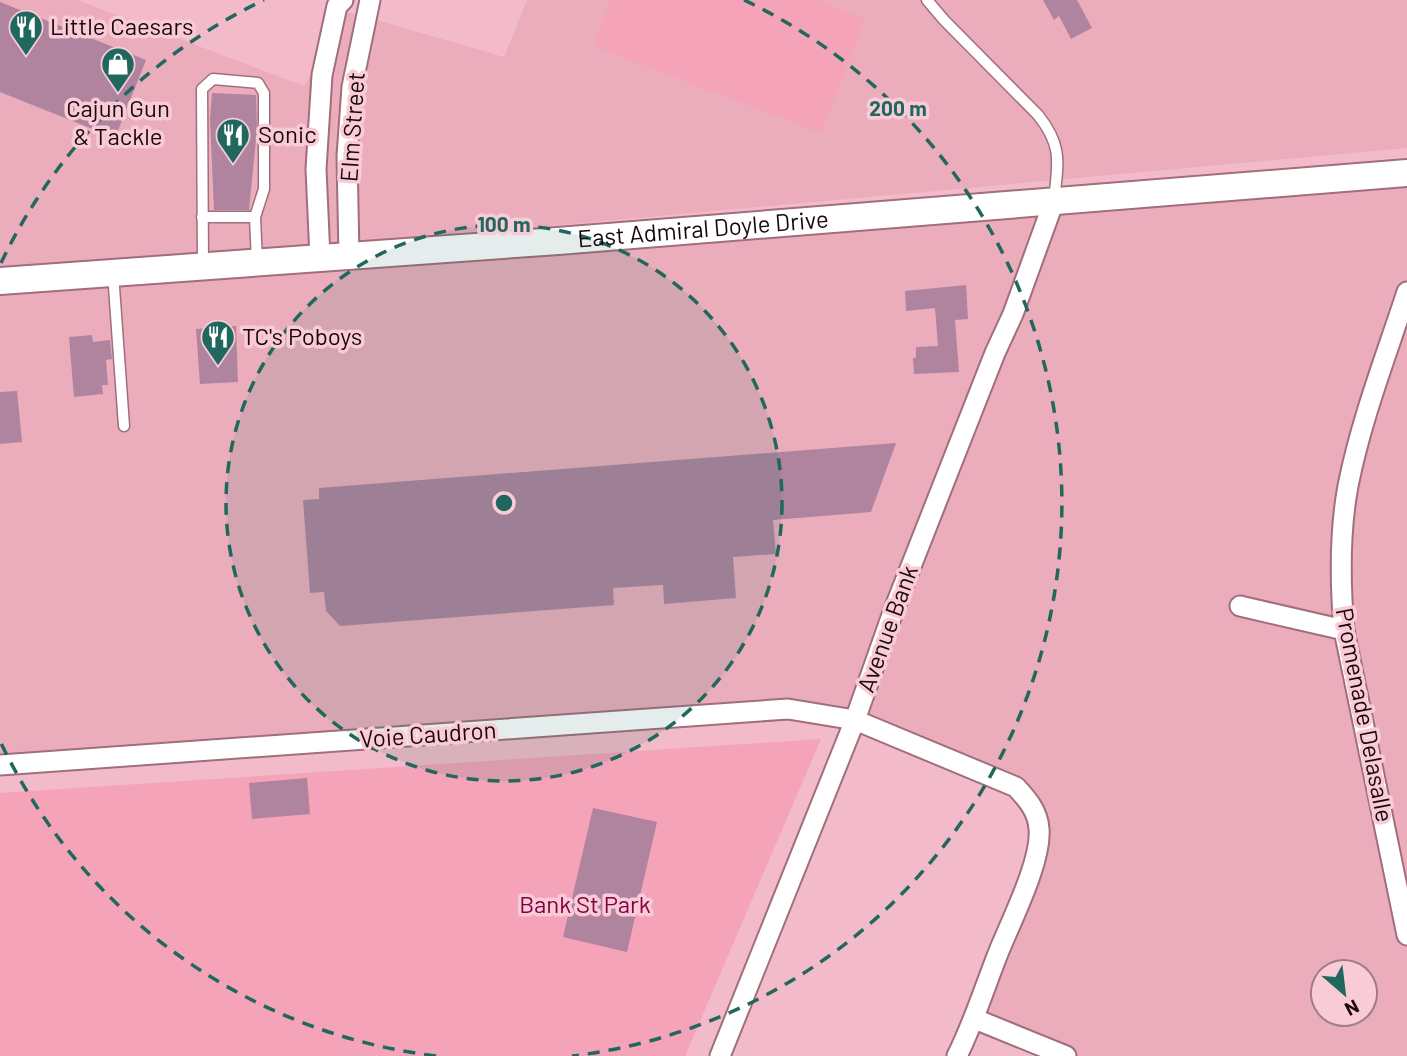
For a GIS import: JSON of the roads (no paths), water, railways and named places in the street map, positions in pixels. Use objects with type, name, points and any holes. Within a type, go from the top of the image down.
[{"type":"main road","name":"East Admiral Doyle Drive","points":[[0,281],[1407,173]]},
{"type":"street","name":"Elm Street","points":[[320,258],[316,169],[323,75],[337,6],[343,0]]},
{"type":"street","name":"Elm Street","points":[[349,256],[347,156],[352,87],[370,0]]},
{"type":"street","name":"Avenue Bank","points":[[720,1056],[855,720],[893,612],[1013,314],[1054,201]]},
{"type":"street","name":"Promenade Delasalle","points":[[1407,292],[1364,420],[1348,487],[1340,568],[1344,630],[1407,935]]},
{"type":"street","points":[[1240,606],[1344,630]]},
{"type":"street","name":"Voie Caudron","points":[[0,765],[788,709],[855,720],[1016,787],[1032,805],[1040,827],[1039,850],[993,965],[975,1019],[957,1056]]},
{"type":"street","points":[[975,1019],[1066,1056]]},
{"type":"lane","points":[[928,0],[1051,132],[1058,157],[1054,201]]},
{"type":"lane","points":[[203,267],[202,89],[213,79],[258,83],[264,93],[264,189],[255,217],[257,262]]},
{"type":"lane","points":[[202,217],[255,217]]},
{"type":"lane","points":[[113,273],[124,426]]},
{"type":"place","name":"Little Caesars","points":[[26,57]]},
{"type":"place","name":"Cajun Gun & Tackle","points":[[118,94]]},
{"type":"place","name":"Sonic","points":[[233,165]]},
{"type":"place","name":"TC's Poboys","points":[[218,367]]},
{"type":"park label","name":"Bank St Park","points":[[585,905]]}]
